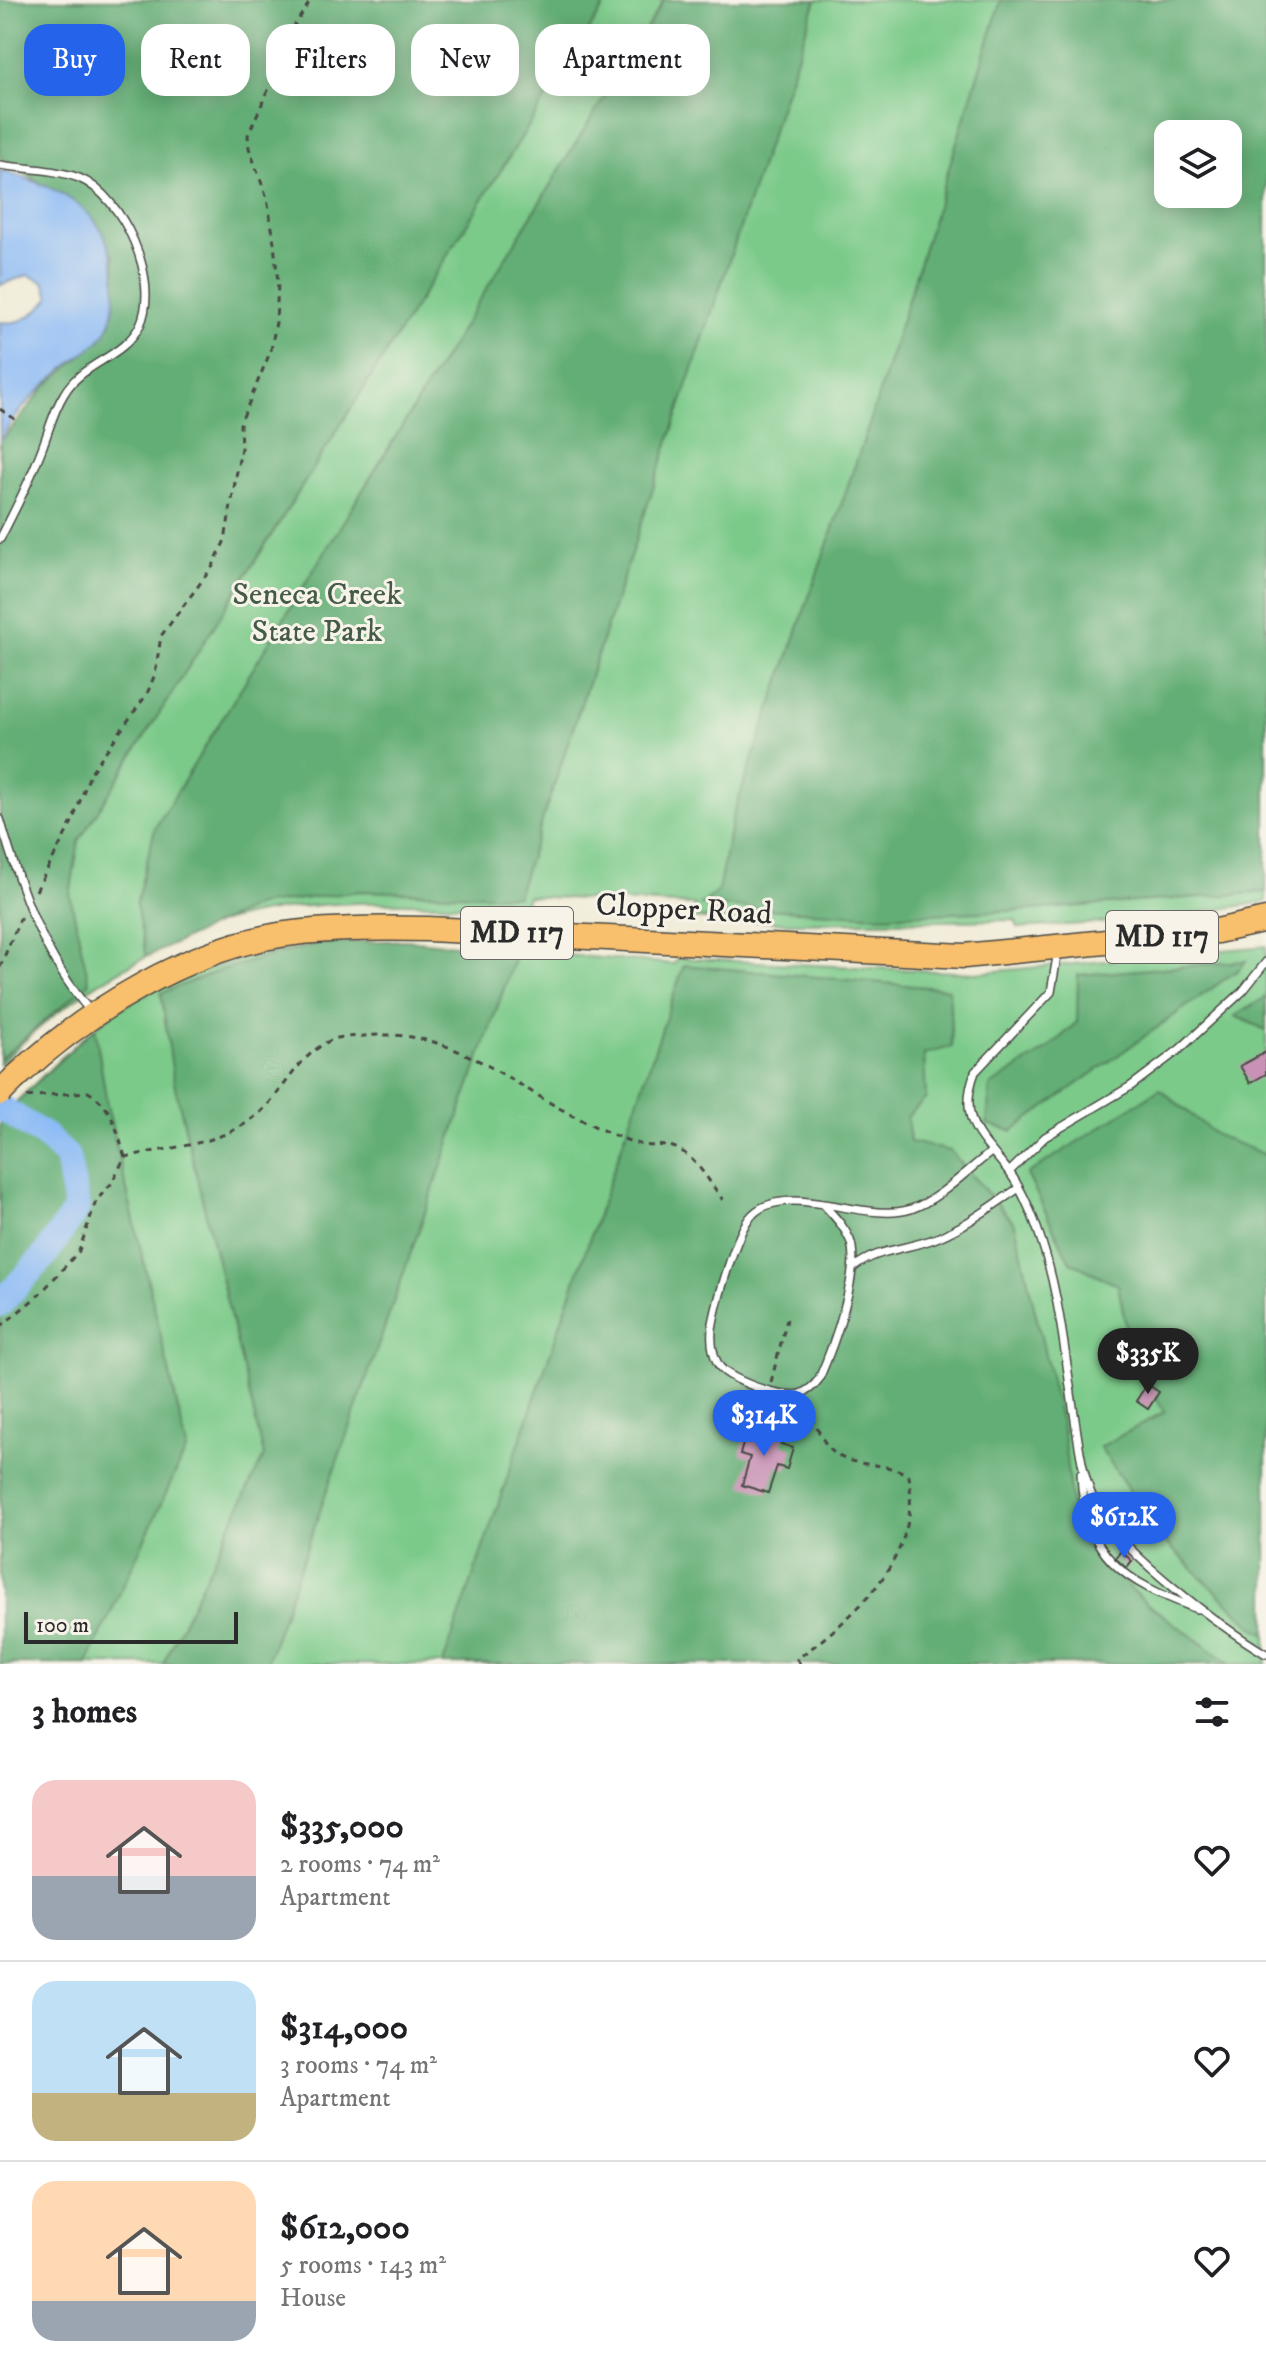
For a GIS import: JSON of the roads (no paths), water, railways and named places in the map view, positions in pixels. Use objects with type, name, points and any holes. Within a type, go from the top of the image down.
[{"type":"main road","name":"Clopper Road","points":[[11,1088],[92,1013],[135,989],[232,947],[291,933],[362,928],[964,956],[1217,931],[1266,920]]},
{"type":"lane","points":[[0,165],[79,178],[95,188],[132,236],[141,258],[146,304],[139,326],[124,345],[75,378],[65,392],[27,485],[0,539]]},
{"type":"lane","points":[[0,819],[25,903],[67,984],[92,1013]]},
{"type":"lane","points":[[1058,949],[1051,992],[988,1055],[970,1086],[977,1136],[1019,1188],[1042,1242],[1056,1298],[1088,1525],[1110,1561],[1142,1587],[1205,1612]]},
{"type":"lane","points":[[1009,1172],[1045,1137],[1131,1086],[1180,1049],[1243,991],[1266,962]]},
{"type":"lane","points":[[824,1205],[851,1242],[853,1268],[824,1368],[813,1387],[800,1394],[789,1395],[728,1376],[713,1354],[712,1326],[740,1236],[751,1215],[781,1200],[824,1205],[876,1212],[910,1209],[990,1153]]},
{"type":"lane","points":[[853,1268],[880,1251],[923,1244],[943,1236],[1019,1188]]},
{"type":"lane","points":[[1081,1463],[1089,1491],[1112,1530],[1205,1612],[1266,1654]]},
{"type":"water","points":[[0,170],[64,195],[95,221],[106,238],[113,259],[115,291],[112,319],[102,337],[32,397],[13,419],[0,442],[0,322],[15,322],[28,317],[50,297],[44,282],[28,275],[0,285]]},
{"type":"waterway","points":[[0,1107],[45,1136],[67,1157],[77,1208],[46,1254],[0,1304]]},
{"type":"park label","name":"Seneca Creek State Park","points":[[317,614]]}]
